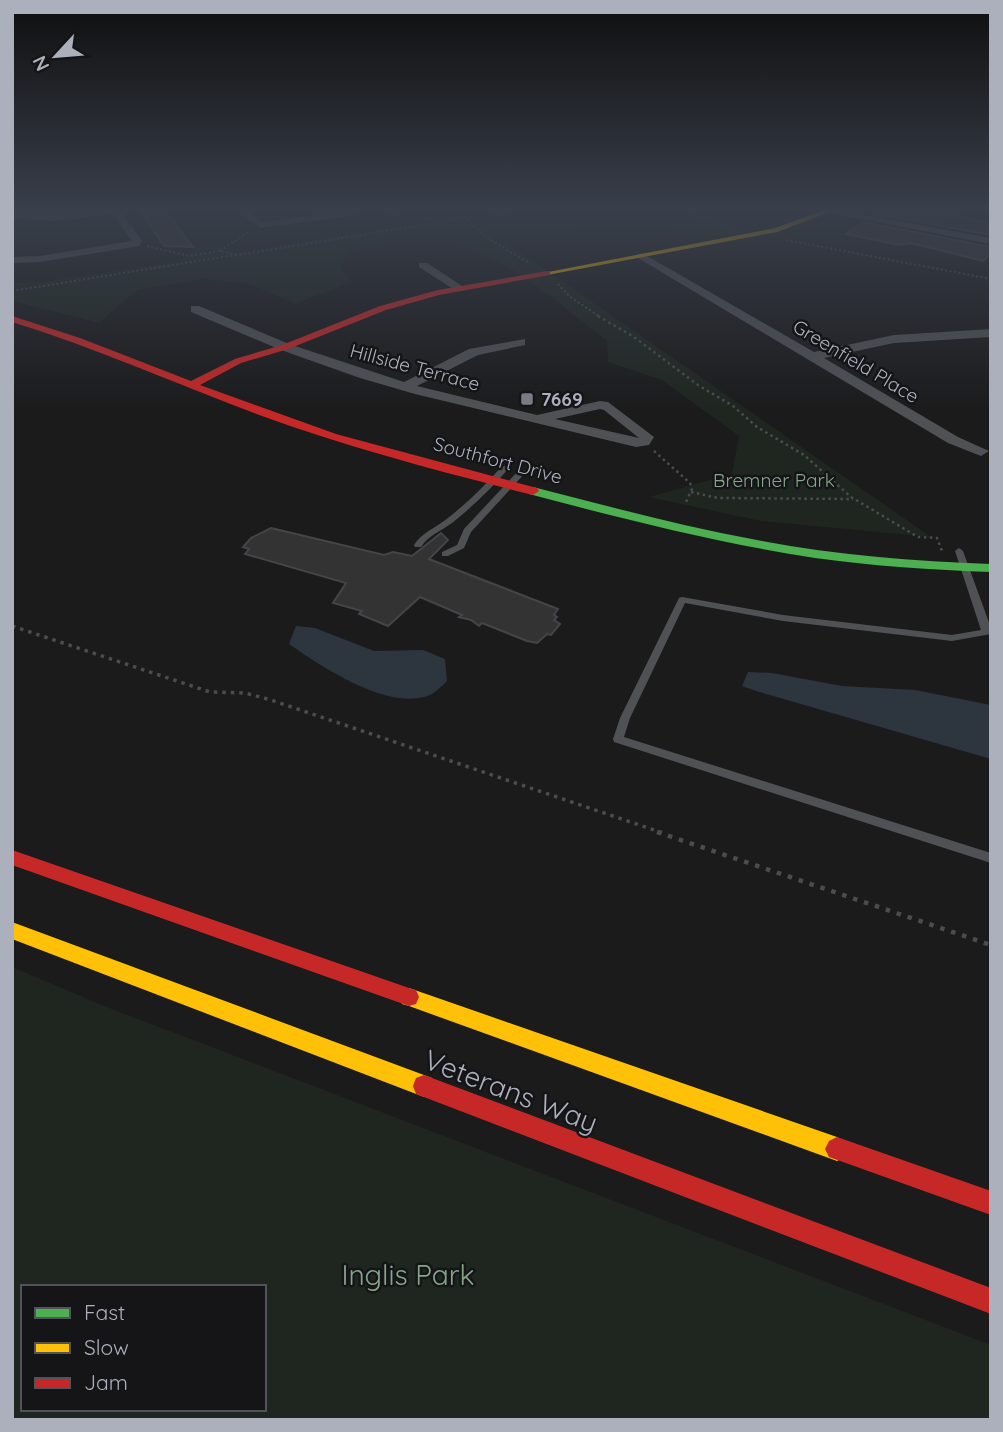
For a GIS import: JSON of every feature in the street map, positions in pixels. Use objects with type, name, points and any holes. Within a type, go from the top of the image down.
[{"type":"main road","points":[[204,376],[383,308],[459,288],[527,276]]},
{"type":"main road","points":[[12,306],[113,336]]},
{"type":"main road","name":"Southfort Drive","points":[[12,319],[204,376],[344,424],[505,468],[677,513],[809,537],[863,543]]},
{"type":"main road","name":"Southfort Drive","points":[[204,376],[262,412],[324,433],[619,515],[731,541],[878,562],[991,568]]},
{"type":"main road","points":[[940,547],[966,551]]},
{"type":"main road","points":[[12,857],[991,1203]]},
{"type":"main road","name":"Veterans Way","points":[[12,930],[991,1301]]},
{"type":"street","points":[[440,276],[459,288]]},
{"type":"street","name":"Greenfield Place","points":[[675,276],[953,440],[981,451]]},
{"type":"street","name":"Hillside Terrace","points":[[195,309],[285,347],[405,387],[537,419],[636,443],[644,442],[646,437],[608,406],[600,405],[537,419]]},
{"type":"street","points":[[810,356],[894,339],[991,333]]},
{"type":"street","points":[[405,387],[474,352],[521,342]]},
{"type":"lane","points":[[418,545],[424,537],[446,524],[505,468]]},
{"type":"lane","points":[[445,554],[461,546],[467,530],[522,472]]},
{"type":"lane","points":[[966,551],[966,568],[988,631],[952,638],[783,618],[682,600],[618,739],[991,858]]},
{"type":"path","points":[[12,291],[121,276]]},
{"type":"path","points":[[547,276],[613,326],[634,337],[698,385],[733,406],[757,427],[804,455],[828,479],[855,499],[918,537],[937,538],[940,547]]},
{"type":"path","points":[[644,442],[692,486],[685,503]]},
{"type":"path","points":[[691,492],[718,498],[855,499]]},
{"type":"path","points":[[12,626],[210,692],[245,693],[271,700],[991,945]]},
{"type":"green space","name":"Bremner Park","points":[[82,276],[347,276],[352,282],[295,304],[247,283],[200,279],[137,290],[99,323],[12,301],[12,283],[43,282]]},
{"type":"green space","name":"Bremner Park","points":[[520,276],[555,276],[931,537],[761,521],[649,497],[732,474],[739,436],[662,380],[608,362],[607,341]]},
{"type":"green space","name":"Inglis Park","points":[[12,967],[104,1006],[991,1345],[991,1420],[12,1420]]},
{"type":"shaded area","points":[[296,626],[315,628],[374,651],[423,650],[445,659],[447,681],[430,695],[414,699],[376,692],[337,675],[289,644]]},
{"type":"shaded area","points":[[748,672],[772,673],[842,686],[915,690],[991,705],[991,759],[742,686]]},
{"type":"building","points":[[271,528],[384,555],[393,552],[412,556],[441,533],[448,540],[429,559],[558,609],[554,620],[560,624],[551,635],[547,634],[537,643],[482,623],[479,626],[471,620],[459,617],[462,615],[420,597],[388,626],[359,614],[362,611],[333,603],[346,583],[245,554],[249,549],[243,547],[251,538]]},
{"type":"traffic: fast","points":[[533,491],[648,521],[815,554],[931,566],[991,568]]},
{"type":"traffic: slow","points":[[12,930],[424,1086]]},
{"type":"traffic: slow","points":[[409,997],[837,1149]]},
{"type":"traffic: jam","points":[[194,384],[238,361],[285,347],[383,308],[438,293],[532,276]]},
{"type":"traffic: jam","points":[[12,319],[76,340],[235,402],[333,436],[533,491]]},
{"type":"traffic: jam","points":[[12,857],[409,997]]},
{"type":"traffic: jam","points":[[424,1086],[991,1301]]},
{"type":"traffic: jam","points":[[837,1149],[991,1203]]},
{"type":"place","name":"7669","points":[[527,399]]}]
